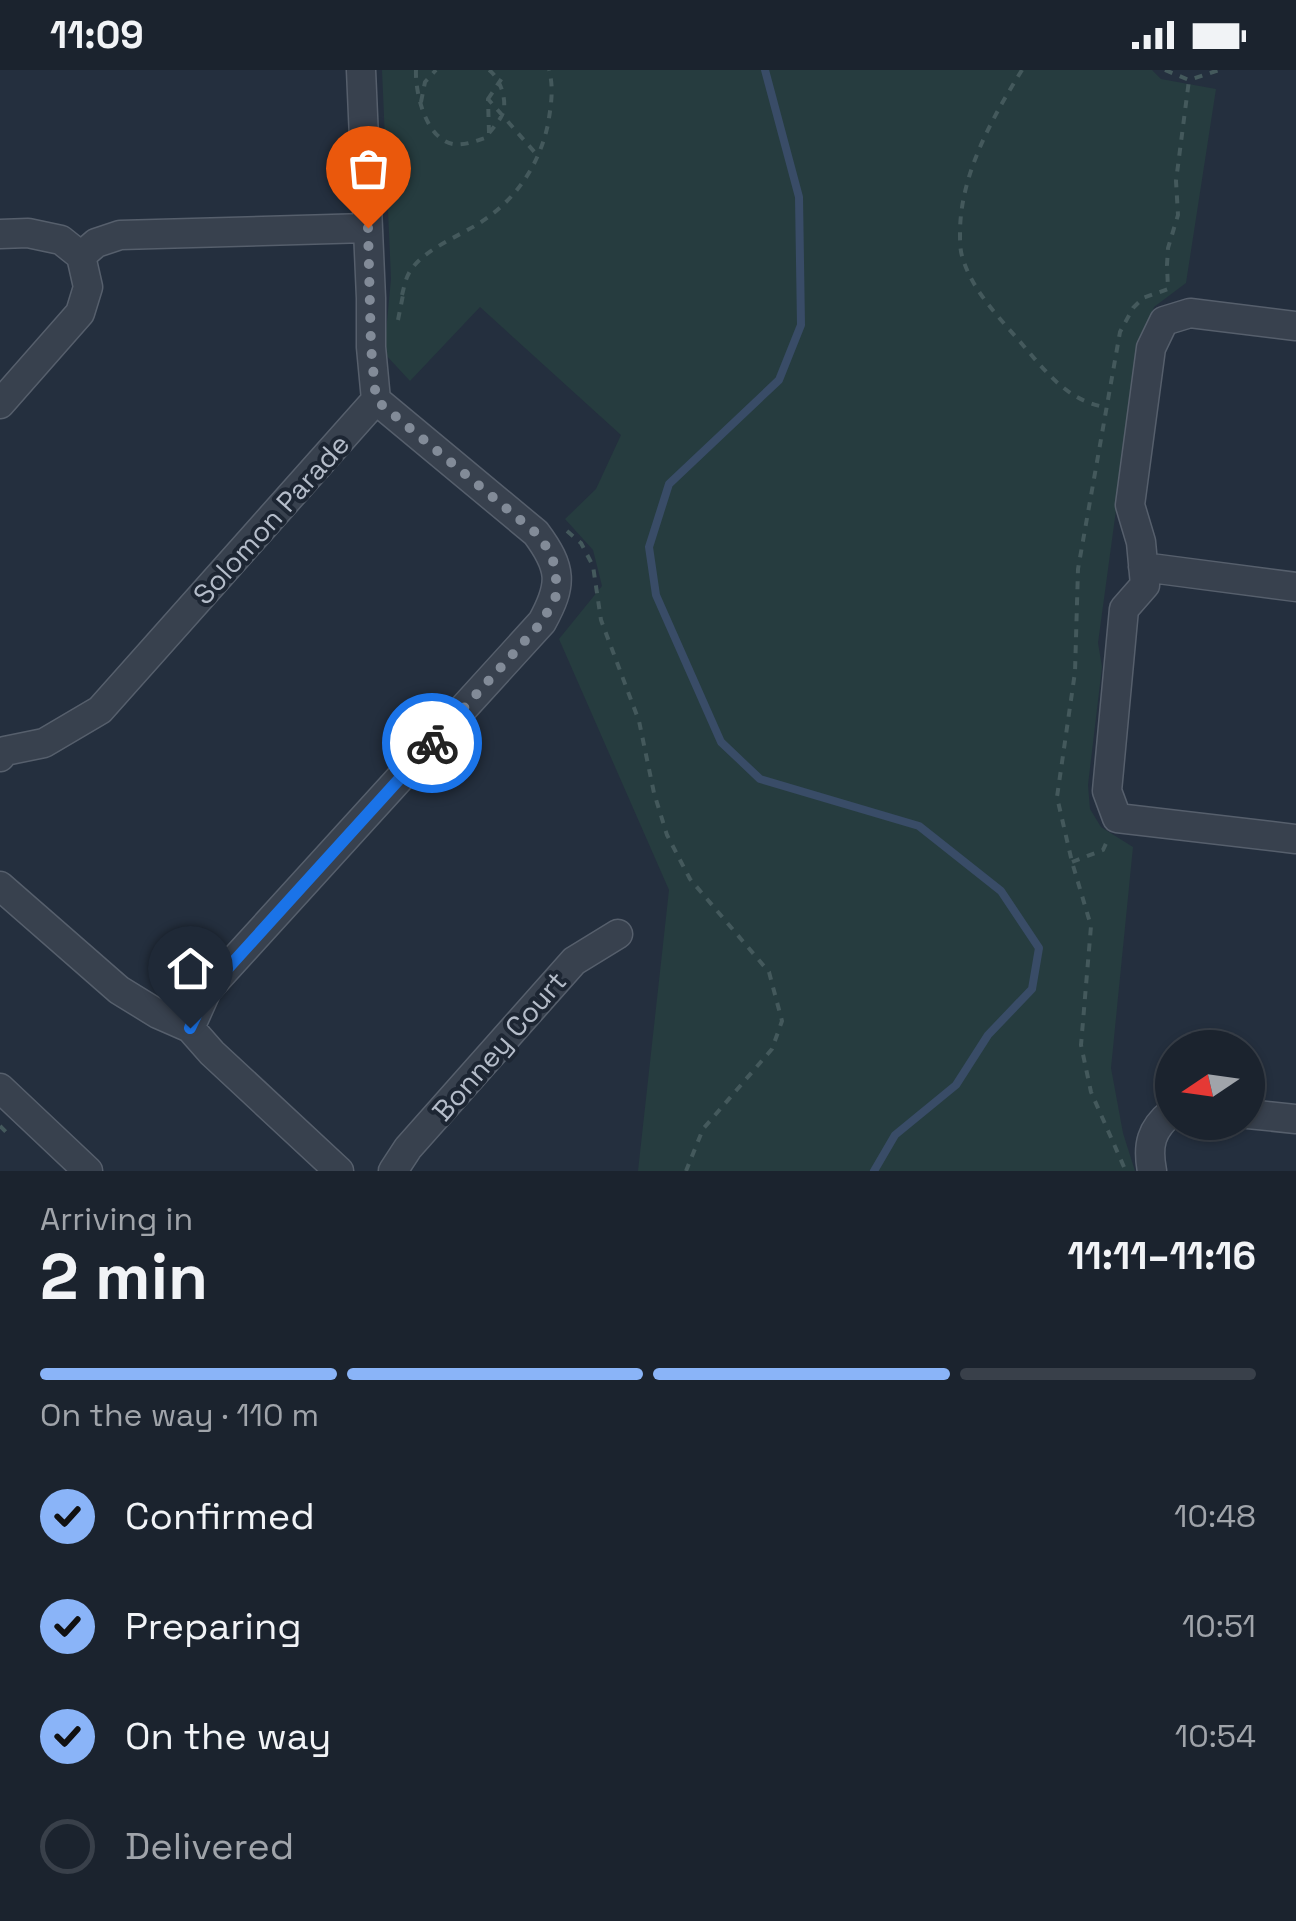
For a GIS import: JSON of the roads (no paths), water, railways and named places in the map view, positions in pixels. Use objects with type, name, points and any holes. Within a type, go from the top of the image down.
[{"type":"street","points":[[190,1028],[208,990],[542,622],[556,596],[551,553],[536,533],[376,400],[361,70]]},
{"type":"street","points":[[81,256],[96,244],[120,236],[368,228]]},
{"type":"street","points":[[0,234],[28,233],[61,240],[81,256],[88,287],[80,313],[0,404]]},
{"type":"street","points":[[1296,326],[1190,314],[1164,321],[1151,348],[1130,505],[1140,542],[1145,585],[1124,609],[1107,791],[1117,818],[1296,839]]},
{"type":"street","name":"Solomon Parade","points":[[2,748],[44,743],[100,710],[376,400]]},
{"type":"street","points":[[1144,567],[1296,587]]},
{"type":"street","points":[[0,886],[120,990],[190,1028],[339,1171]]},
{"type":"street","name":"Bonney Court","points":[[392,1171],[574,961],[618,934]]},
{"type":"street","points":[[0,1088],[88,1171]]},
{"type":"street","points":[[1265,1116],[1296,1119]]},
{"type":"street","points":[[1152,1171],[1148,1150],[1155,1133]]},
{"type":"waterway","points":[[765,70],[799,197],[801,325],[779,380],[669,484],[649,547],[656,595],[721,742],[760,779],[919,826],[1001,891],[1039,948],[1032,989],[988,1035],[956,1085],[895,1135],[874,1171]]}]
